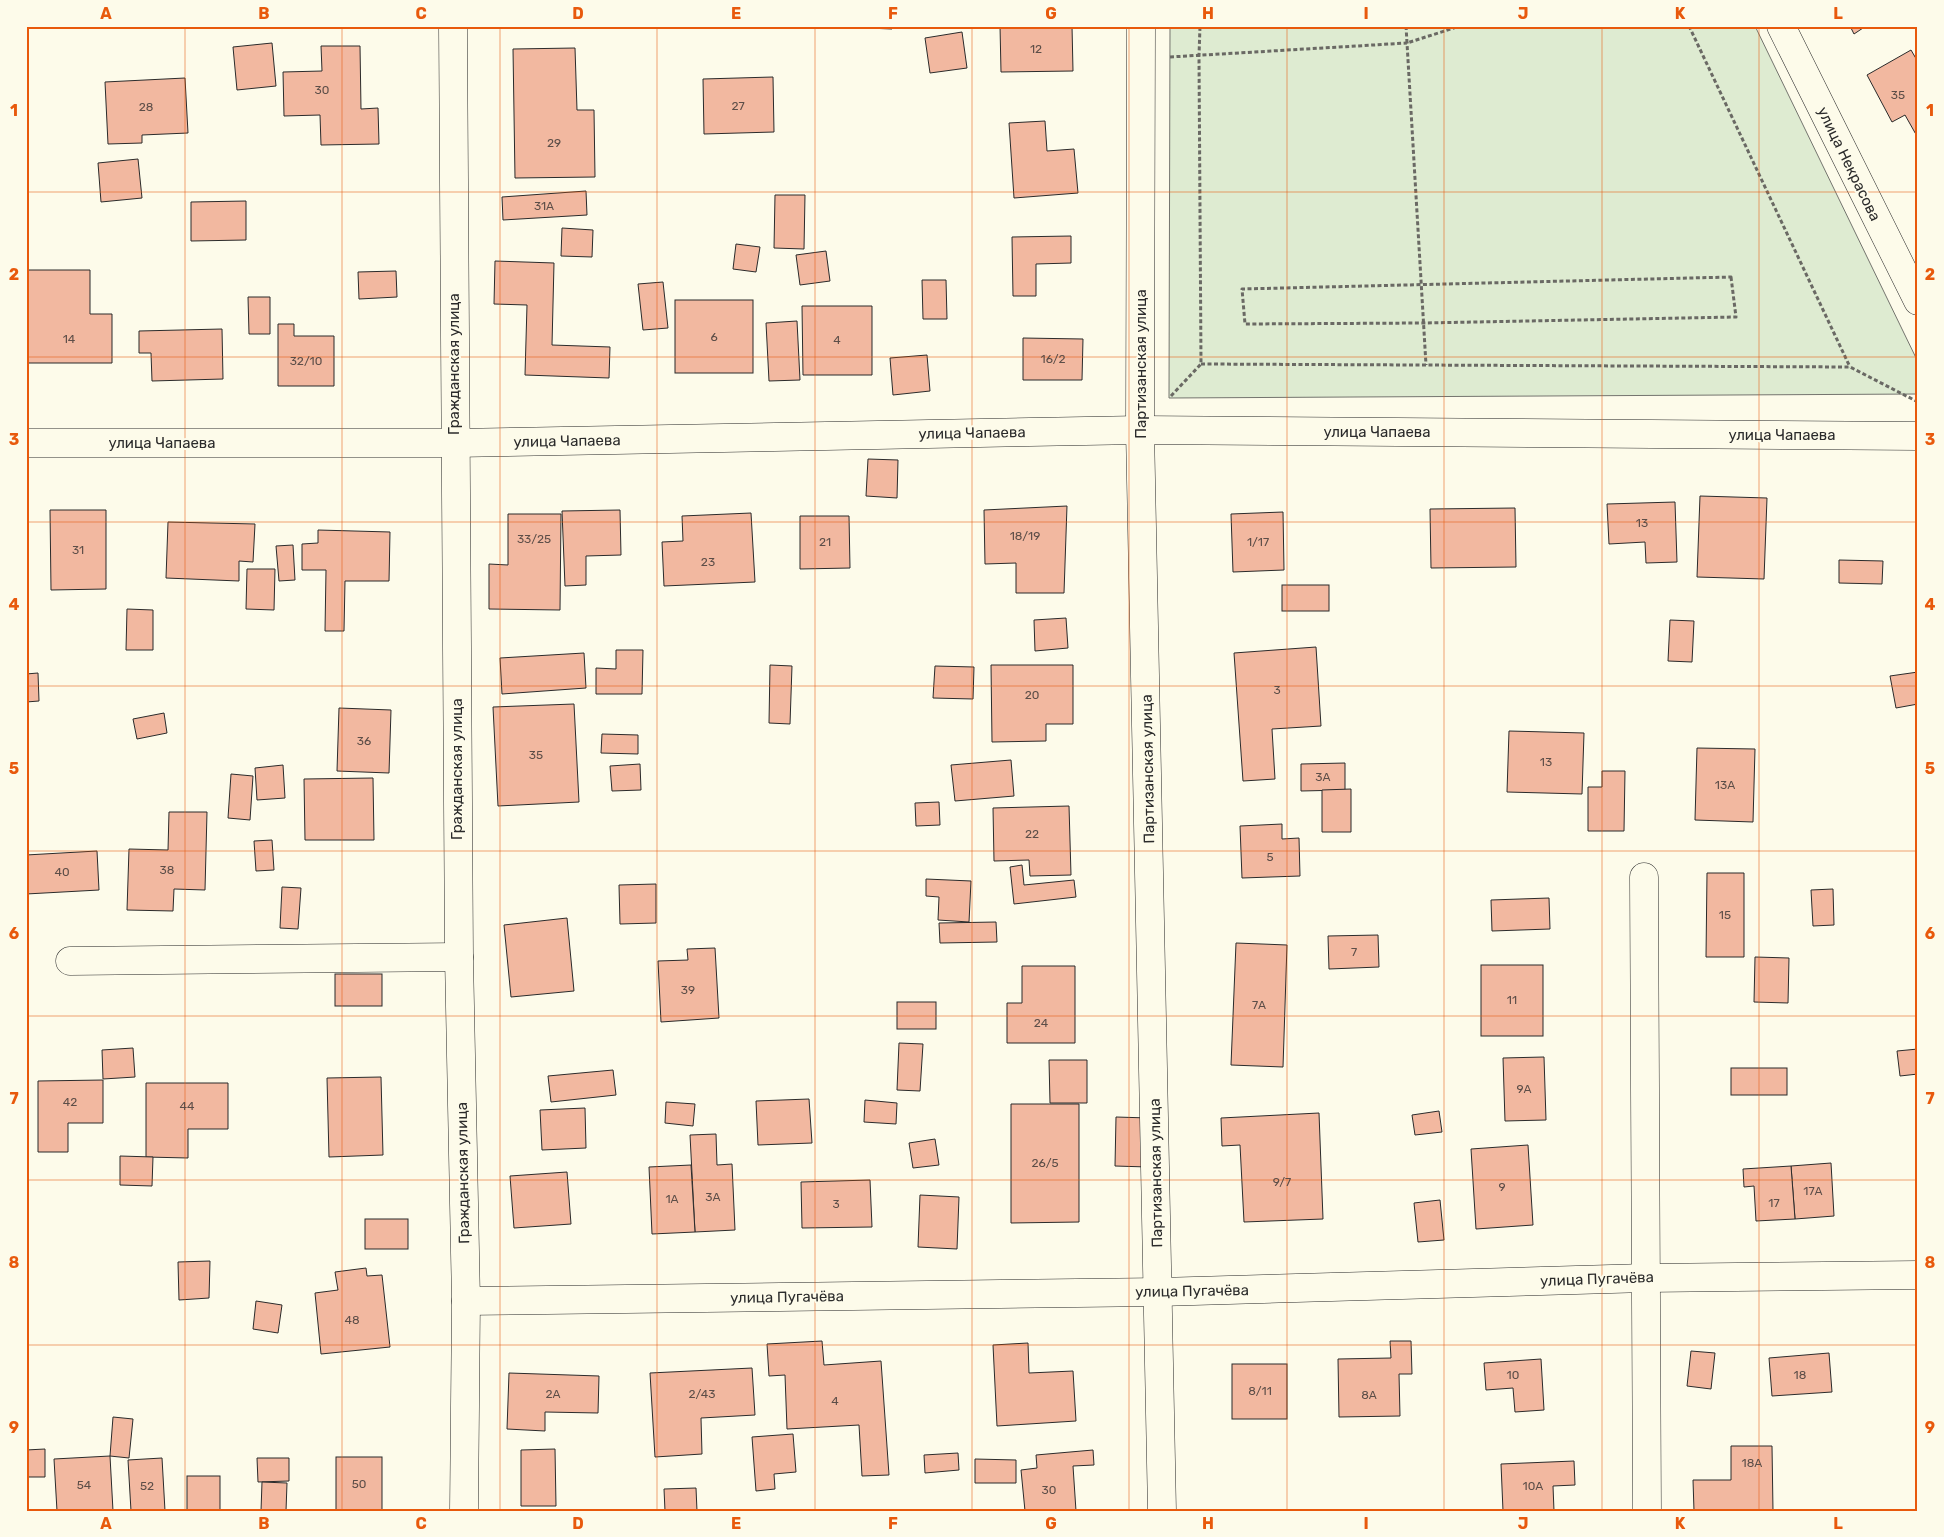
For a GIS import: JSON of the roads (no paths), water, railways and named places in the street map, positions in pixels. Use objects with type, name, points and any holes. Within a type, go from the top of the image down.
[{"type":"street","name":"Гражданская улица","points":[[453,26],[459,958],[466,1301],[464,1511]]},
{"type":"street","name":"Партизанская улица","points":[[1141,26],[1140,430],[1162,1511]]},
{"type":"street","name":"улица Некрасова","points":[[1781,26],[1918,301]]},
{"type":"street","name":"улица Чапаева","points":[[26,443],[455,443],[1140,430],[1918,436]]},
{"type":"street","points":[[1644,877],[1647,1511]]},
{"type":"street","points":[[70,961],[459,958]]},
{"type":"street","name":"улица Пугачёва","points":[[466,1301],[1159,1292],[1646,1278],[1918,1274]]}]
